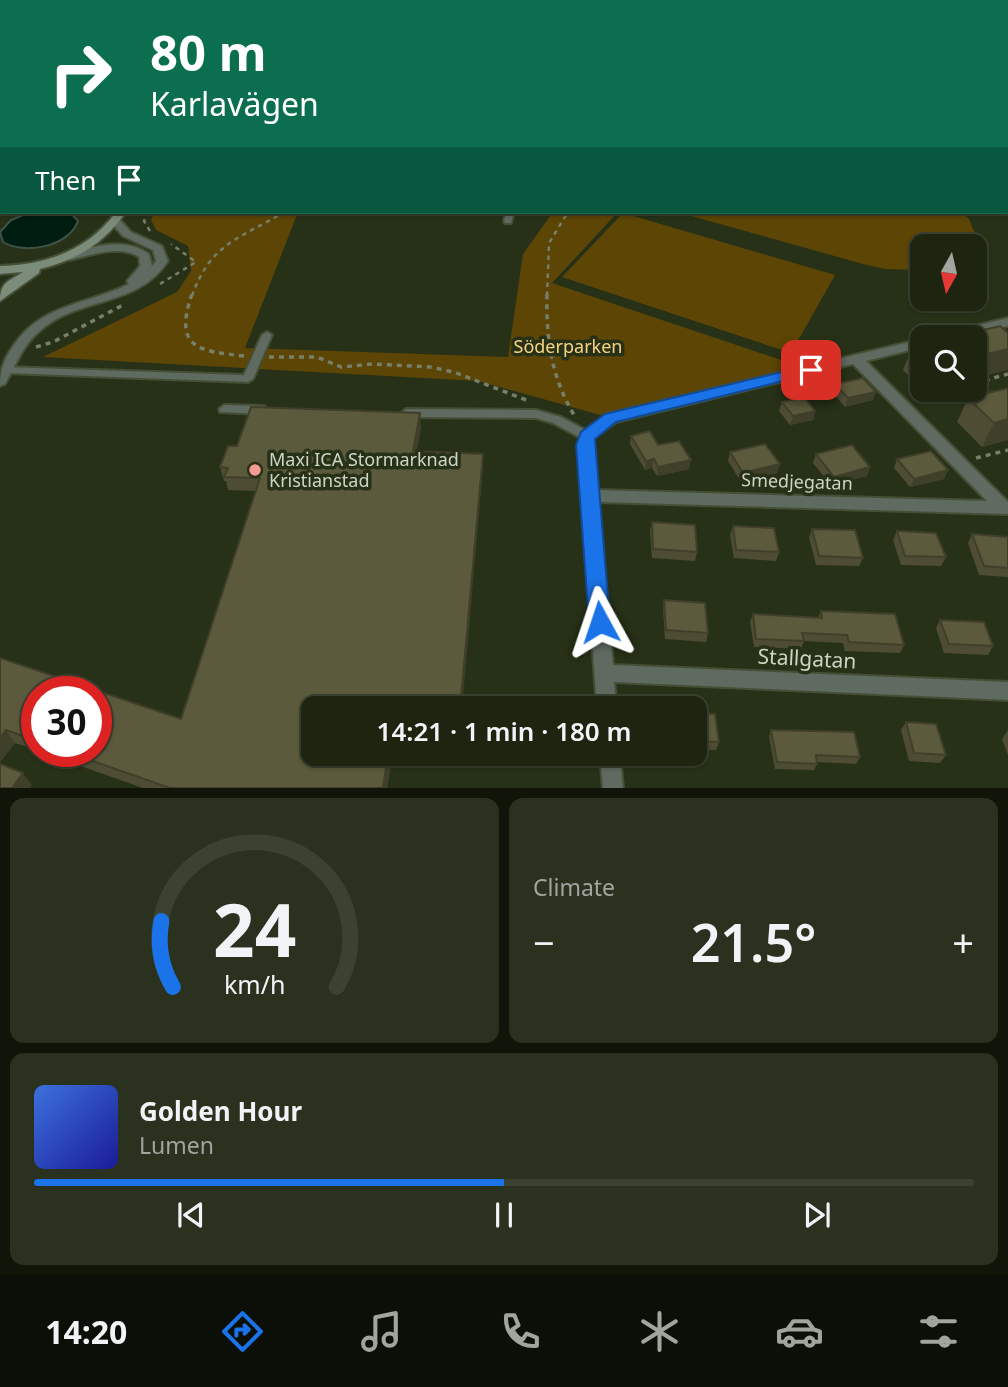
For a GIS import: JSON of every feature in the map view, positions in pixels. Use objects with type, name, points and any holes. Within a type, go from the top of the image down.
[{"type":"main road","points":[[0,297],[16,282],[41,267],[70,256],[98,238],[118,216]]},
{"type":"main road","points":[[0,270],[41,267]]},
{"type":"street","points":[[3,375],[17,347],[45,320],[149,278],[160,266],[162,255],[158,248],[127,234],[118,216]]},
{"type":"street","points":[[70,256],[119,248],[141,252],[146,260],[144,272],[118,292]]},
{"type":"street","points":[[987,327],[1008,322]]},
{"type":"street","points":[[987,328],[1001,340]]},
{"type":"street","points":[[606,696],[585,445],[587,436],[611,418],[910,346]]},
{"type":"street","points":[[856,359],[1005,510]]},
{"type":"street","name":"Smedjegatan","points":[[589,496],[1005,510]]},
{"type":"street","name":"Stallgatan","points":[[604,673],[1008,691]]},
{"type":"street","points":[[611,766],[613,788]]},
{"type":"lane","points":[[3,375],[248,379],[267,335]]},
{"type":"lane","points":[[224,408],[274,410]]},
{"type":"lane","points":[[389,412],[536,414],[558,420],[587,436]]},
{"type":"path","points":[[249,356],[197,349],[188,339],[183,326],[196,285],[215,252],[281,214]]},
{"type":"path","points":[[567,214],[549,243],[546,319],[550,359],[559,390],[578,420],[570,416]]},
{"type":"path","points":[[260,357],[317,357],[341,367],[373,364],[430,367],[454,372],[535,403]]},
{"type":"path","points":[[987,380],[1008,374]]},
{"type":"path","points":[[959,463],[1008,450]]},
{"type":"green space","name":"Söderparken","points":[[153,214],[297,214],[245,348],[508,357],[523,254],[552,214],[616,214],[552,283],[787,362],[788,375],[611,418],[478,381],[43,357],[177,292],[191,271],[188,246],[156,230],[151,220]]},
{"type":"green space","points":[[622,214],[835,275],[791,353],[562,277]]},
{"type":"green space","points":[[684,214],[964,214],[969,219],[975,234],[910,234],[910,270],[885,269]]},
{"type":"shaded area","points":[[25,214],[72,214],[78,221],[73,230],[56,242],[22,248],[3,242],[0,232],[11,220]]},
{"type":"building","points":[[1000,326],[1008,333],[1008,349],[987,354],[987,329]]},
{"type":"building","points":[[863,378],[876,392],[848,398],[835,384]]},
{"type":"building","points":[[1008,388],[1008,419],[994,423],[972,402],[987,402],[987,393]]},
{"type":"building","points":[[804,397],[815,411],[793,416],[782,402]]},
{"type":"building","points":[[251,407],[420,413],[413,451],[483,454],[461,696],[301,696],[301,766],[386,766],[383,788],[170,788],[110,767],[112,767],[112,696],[181,719],[260,478],[224,477],[228,468],[220,467],[228,446],[237,446]]},
{"type":"building","points":[[650,431],[658,445],[679,441],[691,460],[658,467],[654,459],[646,461],[631,436]]},
{"type":"building","points":[[765,444],[780,464],[743,473],[730,452]]},
{"type":"building","points":[[852,445],[870,467],[834,477],[816,454]]},
{"type":"building","points":[[931,451],[948,470],[914,479],[897,459]]},
{"type":"building","points":[[652,522],[695,525],[697,552],[653,549]]},
{"type":"building","points":[[733,526],[774,528],[779,552],[736,550]]},
{"type":"building","points":[[812,529],[855,530],[863,558],[819,556]]},
{"type":"building","points":[[897,531],[936,533],[946,557],[905,556]]},
{"type":"building","points":[[972,534],[1008,537],[1008,568],[984,566]]},
{"type":"building","points":[[664,600],[705,603],[708,633],[666,630]]},
{"type":"building","points":[[821,611],[895,614],[904,645],[849,642],[847,635],[802,633],[804,641],[756,639],[753,614],[822,618]]},
{"type":"building","points":[[940,620],[984,622],[993,646],[949,644]]},
{"type":"building","points":[[0,658],[53,676],[21,676],[21,735],[6,730],[0,738]]},
{"type":"building","points":[[707,714],[715,714],[719,742],[707,742]]},
{"type":"building","points":[[906,722],[936,724],[946,755],[914,753]]},
{"type":"building","points":[[771,730],[854,732],[860,757],[816,755],[817,764],[777,762]]},
{"type":"building","points":[[0,764],[23,773],[12,788],[0,788]]},
{"type":"place","name":"Maxi ICA Stormarknad Kristianstad","points":[[255,470]]},
{"type":"route","points":[[600,622],[585,445],[587,436],[602,422],[611,418],[811,370]]}]
